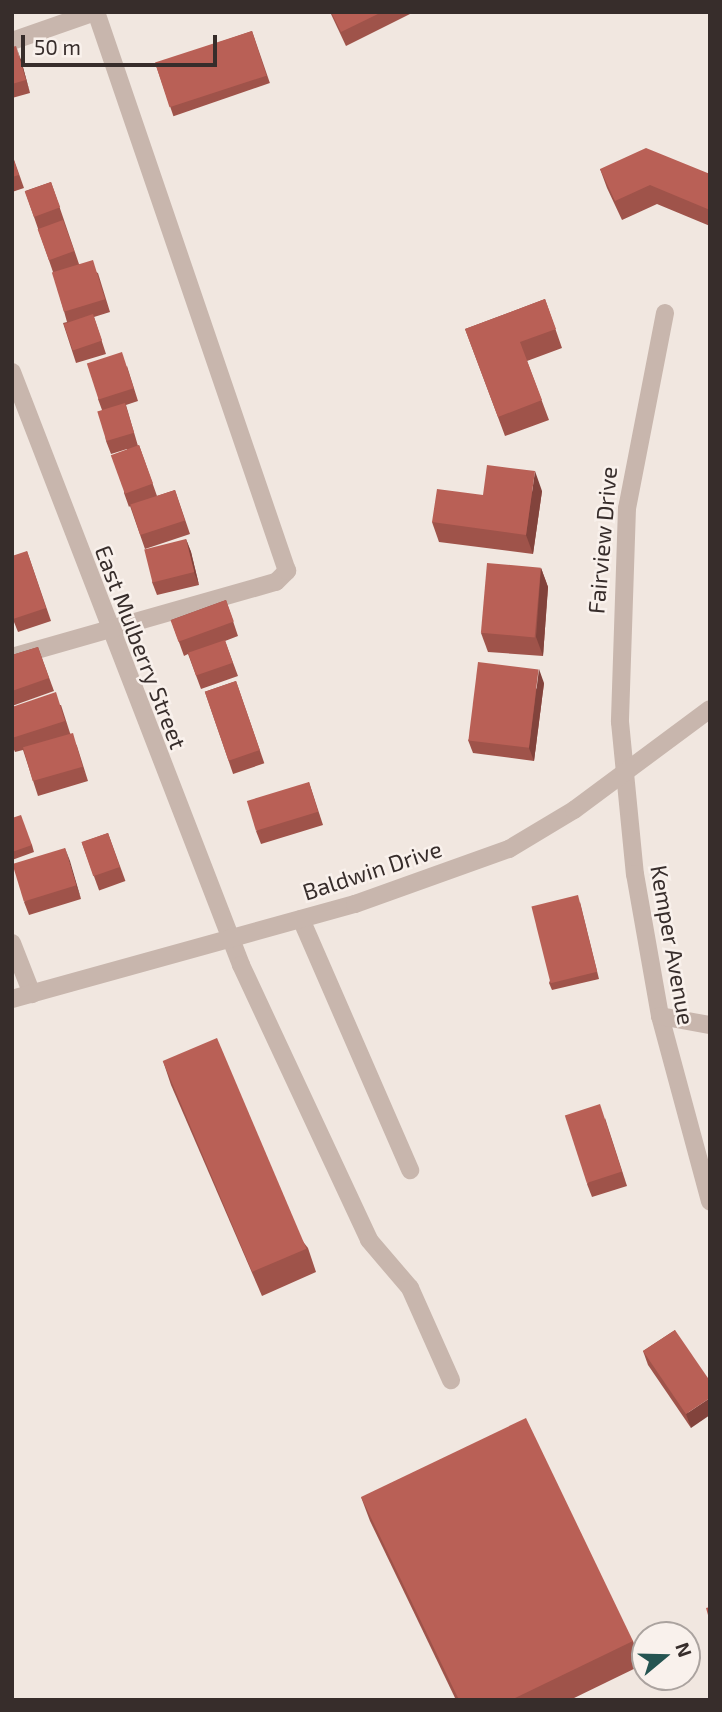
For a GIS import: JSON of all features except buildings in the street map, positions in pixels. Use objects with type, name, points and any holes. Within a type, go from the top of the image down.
[{"type":"street","points":[[12,41],[95,12],[288,564],[276,582],[12,657]]},
{"type":"street","name":"Fairview Drive","points":[[624,775],[619,618],[627,508],[665,313]]},
{"type":"street","name":"East Mulberry Street","points":[[12,372],[107,629],[229,937],[369,1240],[410,1288],[451,1380]]},
{"type":"street","name":"Baldwin Drive","points":[[12,999],[301,919],[509,849],[624,775],[710,709]]},
{"type":"street","name":"Kemper Avenue","points":[[624,775],[660,1016],[710,1201]]},
{"type":"street","points":[[301,919],[410,1170]]},
{"type":"street","points":[[12,943],[32,993]]},
{"type":"street","points":[[660,1016],[710,1025]]}]
